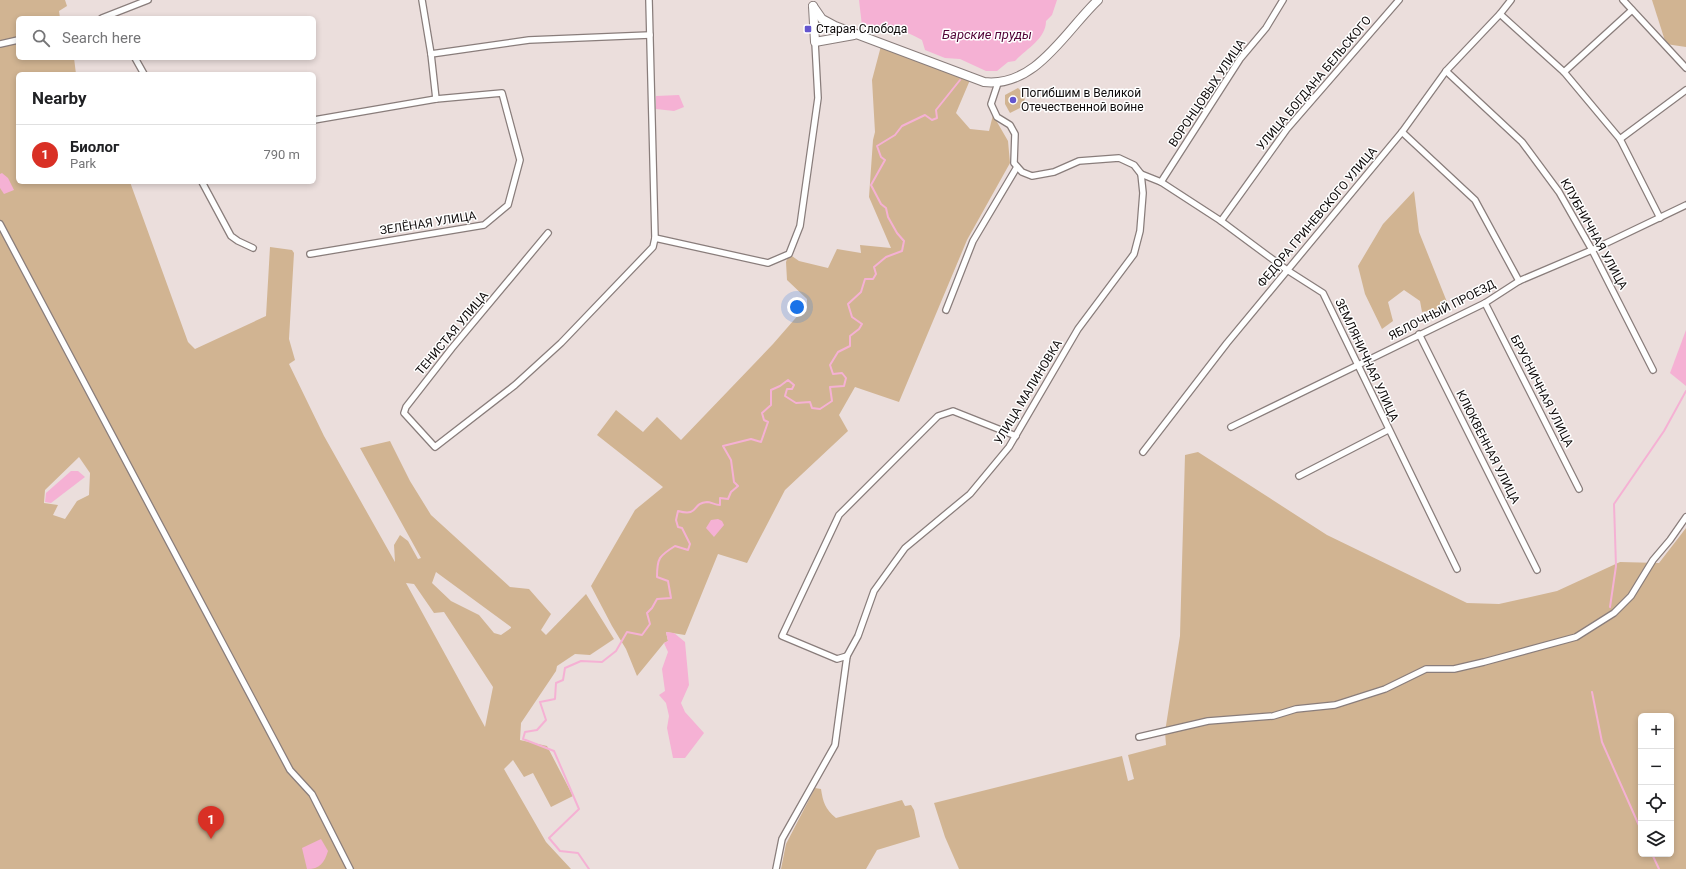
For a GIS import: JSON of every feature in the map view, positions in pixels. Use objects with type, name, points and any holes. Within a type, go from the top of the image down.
[{"type":"street","points":[[112,16],[148,0]]},
{"type":"street","points":[[316,120],[436,99],[431,54],[422,0]]},
{"type":"street","points":[[649,0],[655,238],[768,264],[789,254],[800,226],[818,98],[813,3]]},
{"type":"street","points":[[813,3],[822,19],[854,35],[984,82],[998,83],[1020,76],[1050,54],[1098,0]]},
{"type":"street","name":"ВОРОНЦОВЫХ УЛИЦА","points":[[1161,182],[1232,72],[1266,28],[1283,0]]},
{"type":"street","name":"УЛИЦА БОГДАНА БЕЛЬСКОГО","points":[[1221,221],[1287,129],[1399,0]]},
{"type":"street","name":"ФЕДОРА ГРИНЕВСКОГО УЛИЦА","points":[[1143,452],[1287,270],[1402,132],[1446,71],[1500,14],[1511,0]]},
{"type":"street","points":[[1623,0],[1686,68]]},
{"type":"street","points":[[1564,72],[1632,10]]},
{"type":"street","points":[[1500,14],[1564,72],[1620,139],[1660,218]]},
{"type":"street","points":[[814,24],[822,19]]},
{"type":"street","points":[[431,54],[529,40],[650,35]]},
{"type":"street","points":[[815,42],[854,35]]},
{"type":"street","points":[[0,44],[16,40]]},
{"type":"street","points":[[136,60],[143,72]]},
{"type":"street","name":"КЛУБНИЧНАЯ УЛИЦА","points":[[1446,71],[1522,142],[1559,192],[1592,250],[1653,370]]},
{"type":"street","points":[[998,83],[991,104],[998,117],[1010,125],[1015,134],[1014,163],[1022,172],[1032,176],[1054,172],[1079,162],[1119,158],[1134,165],[1141,174],[1161,182]]},
{"type":"street","points":[[1620,139],[1686,90]]},
{"type":"street","name":"ЗЕЛЁНАЯ УЛИЦА","points":[[310,254],[484,225],[508,205],[520,160],[502,93],[436,99]]},
{"type":"street","points":[[1402,132],[1475,200],[1519,281]]},
{"type":"street","points":[[946,310],[973,241],[1017,167]]},
{"type":"street","name":"УЛИЦА МАЛИНОВКА","points":[[847,656],[858,636],[874,591],[905,548],[970,494],[1009,447],[1078,329],[1134,254],[1140,232],[1143,193],[1141,174]]},
{"type":"street","name":"ЗЕМЛЯНИЧНАЯ УЛИЦА","points":[[1161,182],[1221,221],[1287,270],[1323,293],[1456,569]]},
{"type":"street","points":[[203,184],[231,236],[253,248]]},
{"type":"street","name":"ЯБЛОЧНЫЙ ПРОЕЗД","points":[[1231,427],[1418,334],[1485,303],[1519,281],[1592,250],[1686,205]]},
{"type":"street","points":[[0,224],[290,770],[312,794],[350,869]]},
{"type":"street","name":"ТЕНИСТАЯ УЛИЦА","points":[[548,233],[452,348],[406,407],[404,413],[435,447],[515,385],[561,344],[653,247],[655,238]]},
{"type":"street","name":"БРУСНИЧНАЯ УЛИЦА","points":[[1485,303],[1579,489]]},
{"type":"street","name":"КЛЮКВЕННАЯ УЛИЦА","points":[[1418,334],[1537,570]]},
{"type":"street","points":[[776,869],[782,839],[834,745],[847,656],[837,659],[782,636],[839,514],[938,416],[953,411],[1016,436]]},
{"type":"street","points":[[1299,476],[1388,430]]},
{"type":"street","points":[[1139,737],[1208,722],[1273,716],[1296,709],[1336,705],[1385,690],[1426,669],[1454,669],[1576,637],[1614,613],[1631,596],[1652,560],[1670,540],[1686,517]]},
{"type":"shaded area","points":[[0,0],[65,0],[67,6],[59,11],[60,16],[16,16],[16,60],[74,60],[76,72],[16,72],[16,184],[131,184],[188,342],[195,349],[266,316],[270,247],[292,250],[294,253],[289,339],[295,360],[289,364],[324,436],[395,562],[394,545],[400,535],[408,541],[418,559],[421,558],[360,448],[390,441],[410,481],[431,515],[510,587],[529,589],[551,614],[541,630],[546,635],[586,594],[614,639],[590,655],[575,654],[557,666],[556,671],[521,723],[520,740],[547,746],[573,796],[551,807],[533,773],[524,777],[513,760],[504,769],[546,842],[571,869],[0,869]],"holes":[[[79,457],[90,473],[89,495],[77,501],[65,519],[53,515],[58,505],[44,503],[45,490]],[[436,572],[511,627],[511,628],[501,635],[494,633],[479,615],[451,601],[432,583]],[[406,583],[414,584],[434,613],[444,612],[493,687],[485,727]]]},
{"type":"shaded area","points":[[1652,0],[1686,0],[1686,47],[1666,44]]},
{"type":"shaded area","points":[[881,46],[970,80],[956,113],[970,129],[989,131],[993,115],[1008,141],[1010,163],[967,240],[899,402],[855,387],[839,415],[848,431],[785,490],[747,563],[718,554],[685,635],[666,632],[668,641],[664,643],[637,676],[626,649],[591,586],[635,510],[663,487],[597,435],[616,410],[643,432],[657,417],[681,440],[773,344],[807,305],[807,299],[787,280],[786,262],[789,254],[799,261],[828,268],[837,249],[861,253],[860,245],[891,248],[869,197],[873,140],[875,132],[872,80]]},
{"type":"shaded area","points":[[1018,88],[1025,95],[1024,106],[1010,113],[1005,104],[1005,95]]},
{"type":"shaded area","points":[[1414,191],[1419,232],[1449,307],[1422,312],[1420,301],[1404,290],[1388,302],[1393,321],[1382,329],[1365,294],[1358,266],[1383,224]]},
{"type":"shaded area","points":[[1198,452],[1327,535],[1467,603],[1499,604],[1557,591],[1620,562],[1659,563],[1686,528],[1686,869],[959,869],[945,837],[934,803],[1122,756],[1128,781],[1134,779],[1128,755],[1166,745],[1165,732],[1180,636],[1185,455]]},
{"type":"shaded area","points":[[815,788],[821,789],[825,805],[829,812],[836,818],[902,800],[905,806],[911,805],[914,810],[920,837],[877,850],[866,869],[781,869],[786,844]]},
{"type":"water","name":"Барские пруды","points":[[859,0],[1057,0],[1052,15],[1046,21],[1043,33],[1035,43],[1015,61],[1008,62],[997,71],[986,71],[960,59],[945,58],[925,50],[922,40],[907,32],[886,27],[862,26]]},
{"type":"water","points":[[679,95],[684,107],[674,111],[656,109],[656,96]]},
{"type":"water","points":[[2,173],[8,178],[14,190],[4,194],[0,188],[0,174]]},
{"type":"water","points":[[1686,330],[1686,386],[1670,373]]},
{"type":"water","points":[[71,471],[78,471],[85,477],[51,503],[45,502],[46,493]]},
{"type":"water","points":[[718,519],[722,521],[724,525],[714,537],[706,528],[711,520]]},
{"type":"water","points":[[666,632],[674,633],[685,642],[689,685],[681,703],[685,712],[704,733],[685,758],[673,758],[667,728],[669,716],[666,703],[659,695],[665,691],[662,669],[668,652],[664,643],[668,641]]},
{"type":"water","points":[[321,839],[328,851],[325,859],[315,868],[307,869],[302,848]]},
{"type":"waterway","points":[[589,869],[578,853],[560,851],[549,838],[579,809],[554,751],[523,739],[525,732],[537,730],[546,720],[540,702],[555,699],[556,683],[563,680],[565,668],[581,661],[602,662],[616,651],[627,632],[642,635],[650,624],[647,613],[657,599],[671,598],[668,581],[657,577],[657,571],[658,561],[662,555],[670,549],[675,546],[688,550],[690,544],[682,528],[678,527],[676,520],[678,511],[690,512],[702,503],[707,502],[720,505],[720,498],[728,499],[731,492],[738,486],[734,482],[731,460],[723,446],[751,439],[761,442],[768,422],[764,420],[762,413],[771,405],[771,390],[788,380],[794,385],[792,389],[787,389],[785,396],[796,403],[810,402],[812,408],[820,409],[832,401],[830,387],[844,386],[846,378],[842,373],[833,374],[830,365],[838,352],[850,346],[850,336],[859,329],[862,324],[852,317],[848,304],[861,292],[865,279],[873,279],[876,274],[874,267],[886,257],[902,251],[904,241],[897,233],[888,217],[886,208],[881,204],[871,185],[885,160],[881,157],[877,146],[895,135],[902,126],[925,115],[932,120],[937,118],[936,110],[960,80]]},
{"type":"waterway","points":[[1610,607],[1616,566],[1614,504],[1664,431],[1686,391]]},
{"type":"waterway","points":[[1592,692],[1602,742],[1638,823]]},
{"type":"waterway","points":[[1653,857],[1659,869]]},
{"type":"place","name":"Старая Слобода","points":[[808,29]]},
{"type":"place","name":"Погибшим в Великой Отечественной войне","points":[[1013,100]]},
{"type":"place","name":"Биолог","points":[[211,839]]}]
